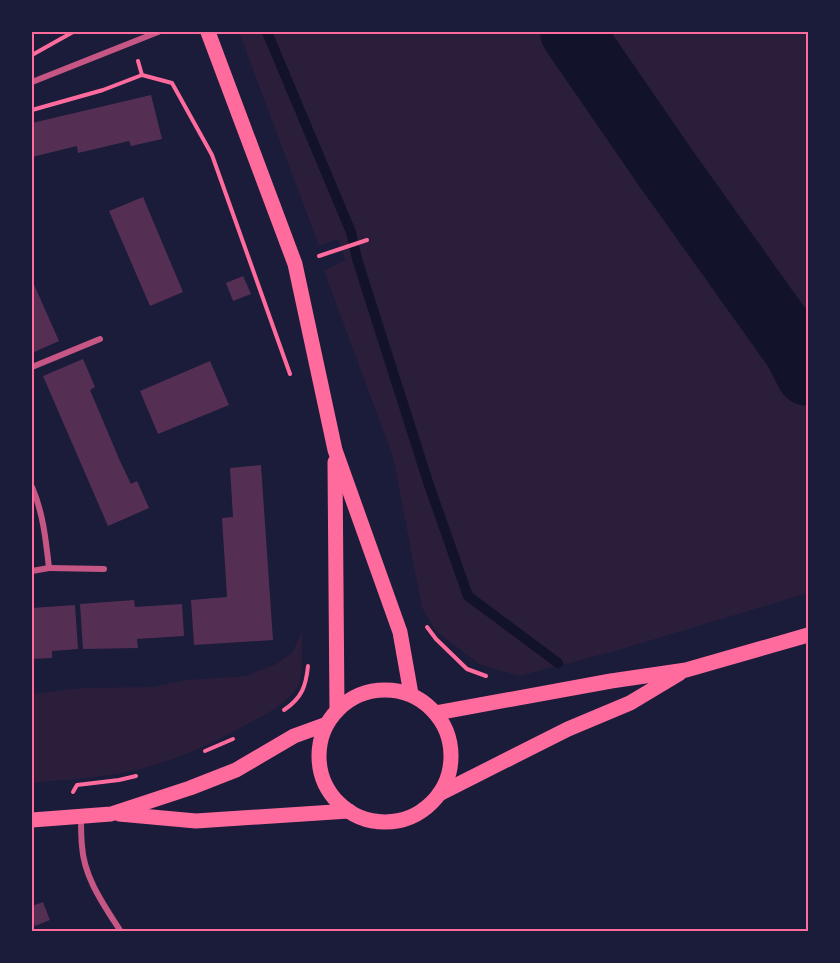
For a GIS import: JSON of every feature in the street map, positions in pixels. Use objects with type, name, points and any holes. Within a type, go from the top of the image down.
[{"type":"main road","points":[[208,32],[296,264],[335,450],[400,632],[411,694]]},
{"type":"main road","points":[[335,450],[337,711]]},
{"type":"main road","points":[[436,713],[611,681],[686,670],[808,635]]},
{"type":"main road","points":[[439,794],[449,775],[452,753],[447,732],[436,713],[425,702],[411,694],[392,690],[371,691],[352,698],[337,711],[327,724],[319,748],[321,772],[331,794],[349,811],[372,820],[397,821],[420,811],[439,794],[568,729],[630,703],[686,670]]},
{"type":"main road","points":[[111,814],[236,770],[294,736],[327,724]]},
{"type":"main road","points":[[32,820],[111,814],[196,821],[349,811]]},
{"type":"street","points":[[32,82],[158,32]]},
{"type":"street","points":[[32,367],[100,339]]},
{"type":"street","points":[[32,487],[47,543],[49,568]]},
{"type":"street","points":[[32,571],[49,568],[104,569]]},
{"type":"street","points":[[81,817],[82,847],[88,873],[121,932]]},
{"type":"path","points":[[32,55],[73,32]]},
{"type":"path","points":[[132,42],[142,75]]},
{"type":"path","points":[[32,110],[103,90],[142,75],[172,83],[212,155],[294,385]]},
{"type":"path","points":[[342,248],[367,240]]},
{"type":"path","points":[[400,632],[428,627]]},
{"type":"path","points":[[275,716],[293,704],[306,686],[308,650],[335,645]]},
{"type":"path","points":[[201,753],[239,736]]},
{"type":"path","points":[[77,785],[139,775]]},
{"type":"shaded area","points":[[239,32],[808,32],[808,593],[615,651],[519,676],[479,664],[436,631],[422,608],[393,457],[324,271],[345,260],[338,239],[319,246]]},
{"type":"shaded area","points":[[302,631],[302,666],[298,686],[283,702],[264,715],[200,748],[165,762],[129,772],[32,783],[32,694],[81,688],[152,687],[187,680],[246,676],[276,664],[292,653]]},
{"type":"building","points":[[151,95],[162,139],[131,146],[129,141],[78,153],[77,146],[32,157],[32,123]]},
{"type":"building","points":[[143,197],[183,292],[150,306],[109,211]]},
{"type":"building","points":[[243,276],[251,294],[233,301],[226,283]]},
{"type":"building","points":[[32,280],[59,341],[32,353]]},
{"type":"building","points":[[83,359],[95,387],[90,390],[120,461],[131,484],[137,481],[149,508],[108,526],[43,376]]},
{"type":"building","points":[[210,361],[229,405],[158,434],[140,391]]},
{"type":"building","points":[[261,465],[273,640],[194,645],[191,600],[227,597],[222,518],[233,517],[230,468]]},
{"type":"building","points":[[134,600],[135,607],[182,604],[184,636],[137,639],[138,648],[83,649],[80,604]]},
{"type":"building","points":[[75,605],[78,649],[52,651],[52,658],[32,659],[32,608]]},
{"type":"building","points":[[43,902],[50,920],[35,926],[32,906]]},
{"type":"waterway","points":[[267,32],[351,232],[357,259],[429,485],[468,596],[558,663]]},
{"type":"waterway","points":[[572,32],[795,349],[808,374]]}]
